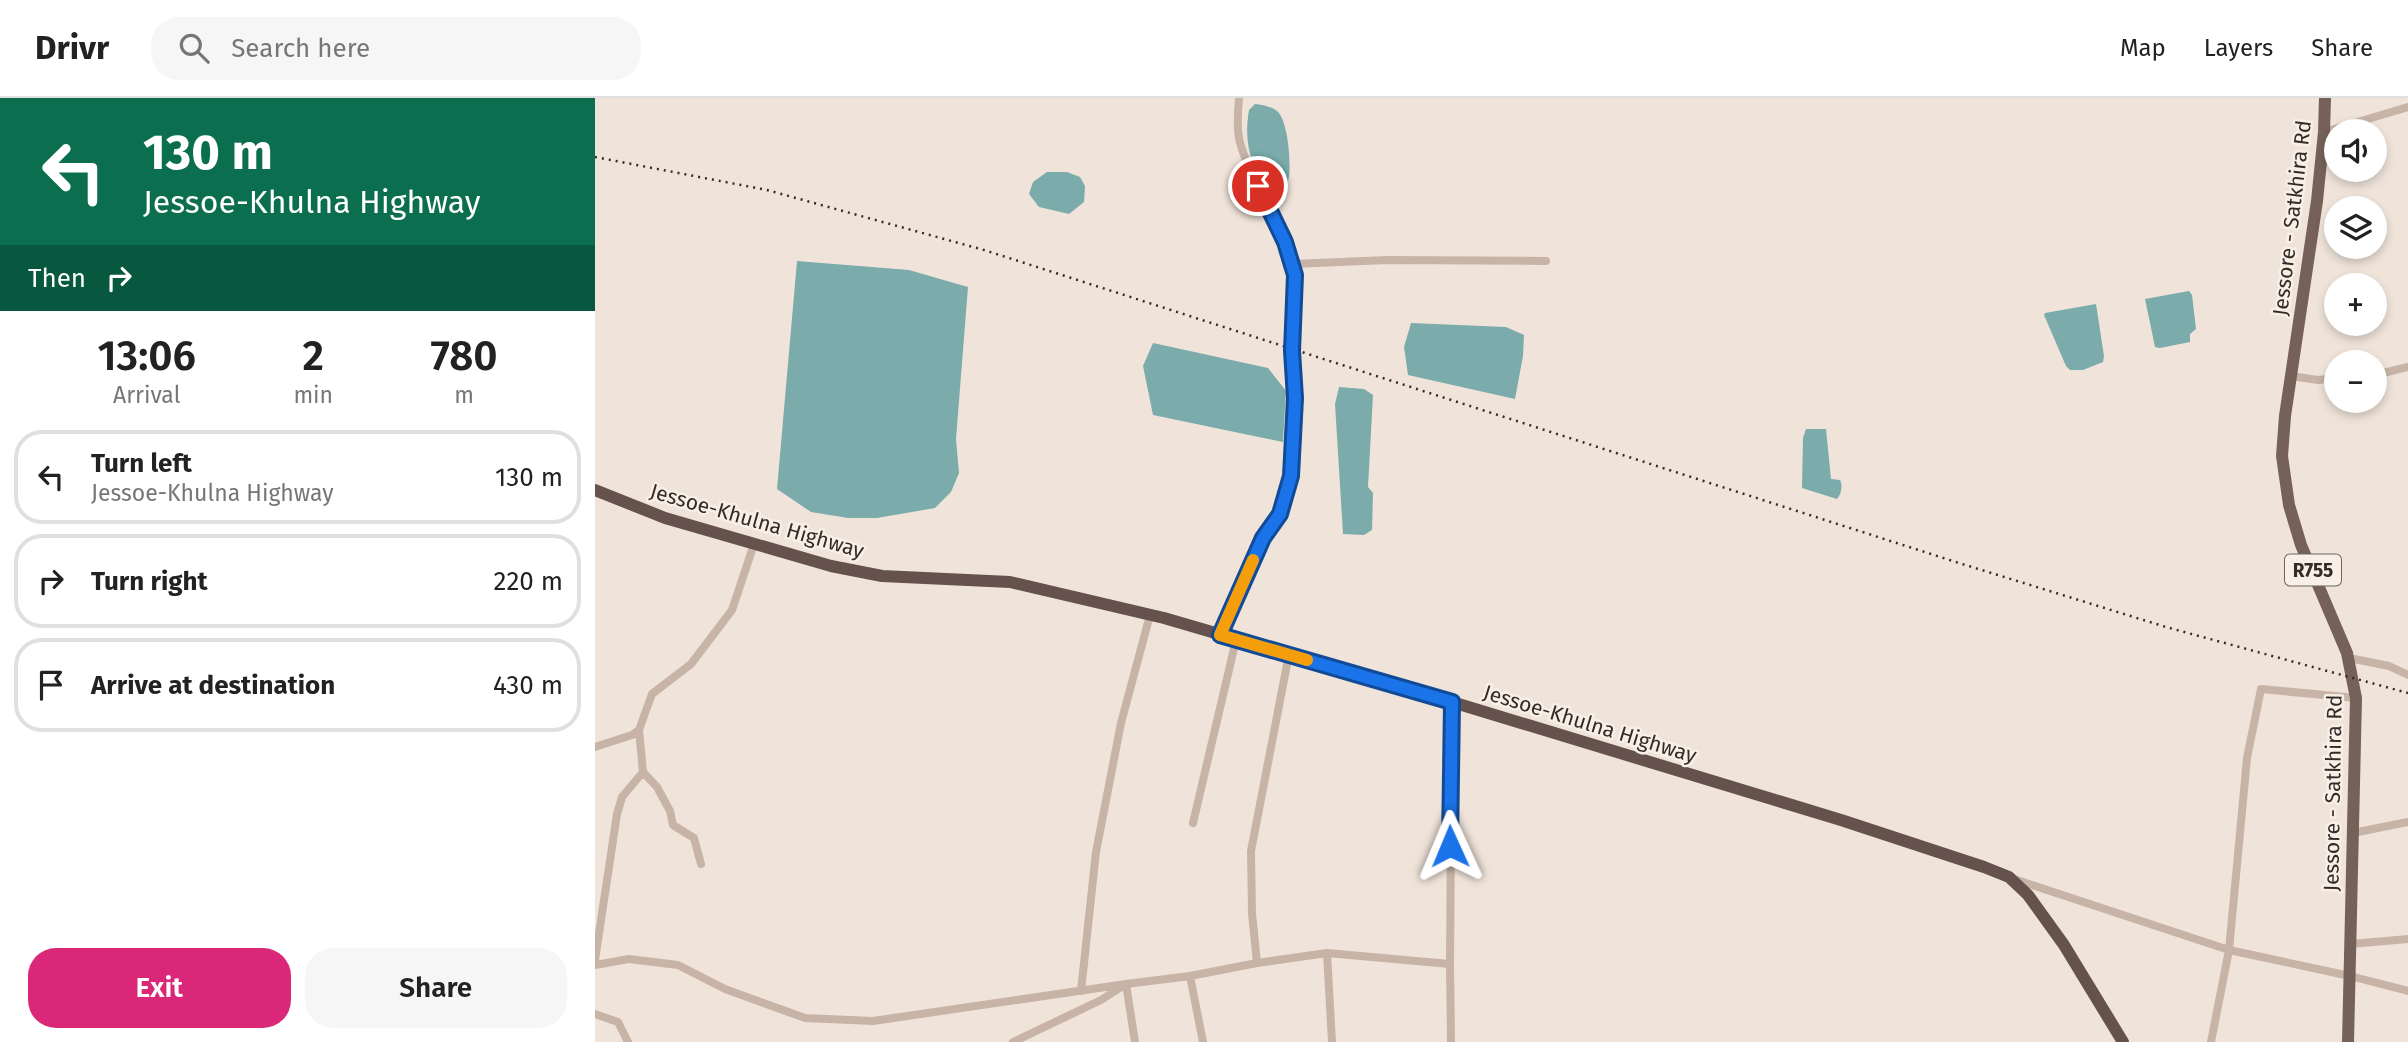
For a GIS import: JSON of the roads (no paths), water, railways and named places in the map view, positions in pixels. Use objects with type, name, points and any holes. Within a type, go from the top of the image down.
[{"type":"highway","name":"Jessoe-Khulna Highway","points":[[595,490],[665,518],[831,566],[882,576],[1010,582],[1150,615],[1452,702],[1841,820],[2009,877],[2028,895],[2064,945],[2123,1042]]},
{"type":"main road","name":"Jessore - Satkhira Rd","points":[[2324,119],[2325,98]]},
{"type":"main road","name":"Jessore - Satkhira Rd","points":[[2324,132],[2317,201],[2282,439],[2287,496],[2301,545],[2334,617],[2349,658],[2356,698],[2348,1042]]},
{"type":"street","points":[[1220,635],[1263,538],[1280,514],[1291,476],[1295,398],[1292,351],[1295,306],[1293,264],[1240,144],[1239,98]]},
{"type":"street","points":[[2368,119],[2408,107]]},
{"type":"street","points":[[1293,264],[1388,260],[1546,261]]},
{"type":"street","points":[[2387,372],[2408,367]]},
{"type":"street","points":[[2291,376],[2324,379]]},
{"type":"street","points":[[701,864],[695,838],[673,825],[670,811],[657,787],[643,772],[639,730],[652,694],[691,664],[732,610],[754,544]]},
{"type":"street","points":[[1081,990],[1096,852],[1121,723],[1150,615]]},
{"type":"street","points":[[1193,823],[1236,639]]},
{"type":"street","points":[[1257,963],[1252,914],[1251,851],[1289,654]]},
{"type":"street","points":[[2349,658],[2389,666],[2408,674]]},
{"type":"street","points":[[2211,1042],[2229,950],[2247,758],[2261,689],[2356,698]]},
{"type":"street","points":[[1451,1042],[1449,807],[1452,702]]},
{"type":"street","points":[[595,747],[632,735],[639,730]]},
{"type":"street","points":[[595,960],[617,814],[622,797],[643,772]]},
{"type":"street","points":[[2353,833],[2408,822]]},
{"type":"street","points":[[2009,877],[2229,950],[2350,976],[2408,992]]},
{"type":"street","points":[[2351,944],[2408,939]]},
{"type":"street","points":[[595,965],[614,960],[678,965],[725,989],[805,1018],[873,1021],[1190,976],[1327,953],[1451,964]]},
{"type":"street","points":[[1327,953],[1332,1042]]},
{"type":"street","points":[[1190,976],[1203,1042]]},
{"type":"street","points":[[1013,1042],[1101,1000],[1126,984]]},
{"type":"street","points":[[1126,984],[1135,1042]]},
{"type":"street","points":[[595,1014],[618,1023],[628,1042]]},
{"type":"water","points":[[1255,104],[1275,109],[1284,123],[1290,170],[1288,182],[1280,197],[1268,195],[1250,154],[1247,123],[1249,110]]},
{"type":"water","points":[[1047,172],[1067,172],[1080,177],[1085,186],[1084,202],[1069,214],[1039,207],[1029,194],[1033,182]]},
{"type":"water","points":[[797,261],[909,270],[968,287],[956,439],[959,473],[951,492],[935,508],[877,518],[848,518],[811,512],[777,489]]},
{"type":"water","points":[[2189,291],[2192,295],[2196,329],[2190,334],[2190,342],[2155,347],[2145,299]]},
{"type":"water","points":[[2096,304],[2103,362],[2083,370],[2070,370],[2044,315]]},
{"type":"water","points":[[1411,323],[1506,327],[1524,335],[1515,399],[1408,375],[1404,347]]},
{"type":"water","points":[[1153,343],[1268,368],[1286,391],[1283,442],[1153,415],[1143,366]]},
{"type":"water","points":[[1339,387],[1364,389],[1373,395],[1368,487],[1373,493],[1372,530],[1364,535],[1343,534],[1335,404]]},
{"type":"water","points":[[1806,429],[1826,429],[1831,479],[1840,480],[1841,485],[1837,499],[1802,488],[1803,438]]},
{"type":"railway","points":[[595,157],[767,190],[984,250],[1959,563],[2166,627],[2408,693]]}]
